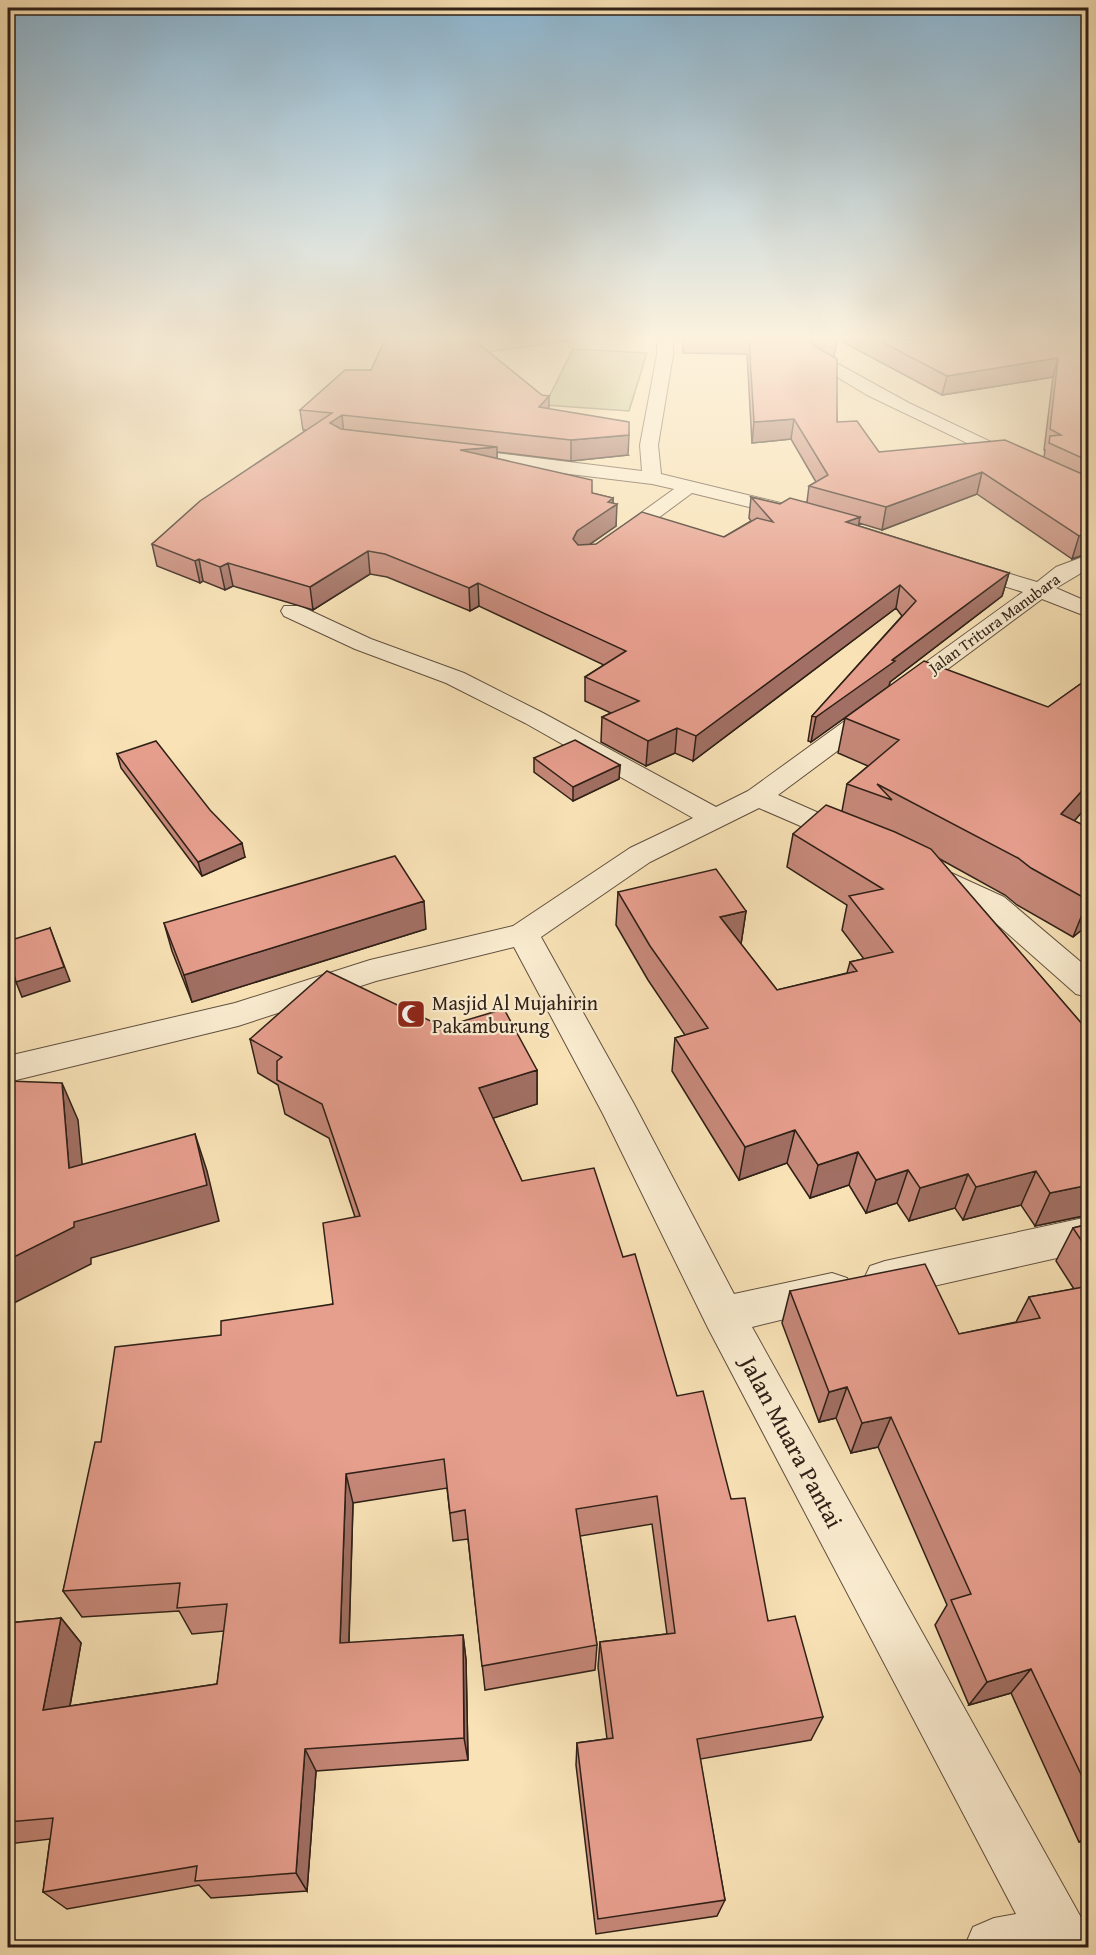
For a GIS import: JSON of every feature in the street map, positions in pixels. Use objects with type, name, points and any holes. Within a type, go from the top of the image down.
[{"type":"street","points":[[651,431],[649,445],[652,478]]},
{"type":"street","points":[[955,431],[1089,495]]},
{"type":"street","points":[[435,451],[652,478],[808,516]]},
{"type":"street","points":[[604,549],[690,486]]},
{"type":"street","points":[[944,560],[1041,590],[1089,610]]},
{"type":"street","name":"Jalan Tritura Manubara","points":[[523,934],[640,855],[758,797],[1064,572],[1089,561]]},
{"type":"street","points":[[292,611],[363,644],[455,678],[534,718],[715,818]]},
{"type":"street","points":[[758,797],[798,817],[888,852],[993,904],[1089,986]]},
{"type":"street","points":[[8,1069],[238,1014],[370,971],[523,934]]},
{"type":"street","name":"Jalan Muara Pantai","points":[[523,934],[621,1114],[723,1315],[1063,1942]]},
{"type":"street","points":[[723,1315],[1089,1234]]},
{"type":"street","points":[[994,1947],[1063,1942]]},
{"type":"building","points":[[305,431],[360,431],[497,447],[460,450],[592,480],[592,493],[613,498],[608,502],[617,504],[577,531],[573,539],[578,545],[596,544],[642,512],[724,537],[757,518],[773,522],[751,497],[780,504],[790,498],[860,517],[846,522],[1009,573],[892,660],[895,661],[816,717],[812,716],[916,601],[900,585],[696,736],[677,728],[648,741],[602,717],[639,701],[585,677],[626,651],[478,583],[469,588],[385,554],[368,551],[310,587],[228,563],[220,567],[199,559],[195,561],[152,544],[200,501]]},
{"type":"building","points":[[491,431],[629,431],[629,435],[571,440]]},
{"type":"building","points":[[801,431],[864,431],[879,452],[1005,440],[1089,477],[1089,533],[1079,536],[982,472],[886,507],[809,486],[828,475]]},
{"type":"building","points":[[1054,431],[1089,431],[1089,461],[1049,443],[1050,436],[1061,435]]},
{"type":"building","points":[[924,661],[1048,707],[1089,678],[1089,783],[1061,814],[1089,828],[1088,900],[1031,868],[1018,858],[877,784],[892,800],[847,784],[899,740],[845,718]]},
{"type":"building","points":[[575,740],[620,765],[573,787],[534,758]]},
{"type":"building","points":[[156,741],[210,810],[242,843],[198,862],[117,754]]},
{"type":"building","points":[[826,805],[931,849],[1089,1032],[1089,1185],[1050,1193],[1036,1171],[976,1187],[968,1174],[920,1188],[908,1170],[876,1180],[858,1152],[818,1165],[795,1130],[745,1147],[675,1038],[708,1028],[650,946],[618,892],[716,869],[746,911],[720,917],[777,990],[857,971],[850,962],[893,952],[849,896],[883,889],[793,834]]},
{"type":"building","points":[[395,856],[424,901],[184,975],[164,923]]},
{"type":"building","points":[[50,928],[64,967],[16,982],[8,952],[8,941]]},
{"type":"building","points":[[327,971],[443,1027],[504,1009],[537,1070],[479,1088],[522,1181],[594,1168],[623,1257],[635,1254],[677,1396],[703,1391],[731,1499],[745,1498],[768,1621],[795,1616],[823,1717],[697,1739],[725,1900],[598,1919],[577,1743],[613,1738],[600,1642],[675,1633],[657,1496],[576,1509],[597,1645],[482,1666],[465,1510],[450,1513],[444,1459],[346,1474],[340,1643],[463,1635],[464,1738],[305,1749],[296,1873],[195,1881],[197,1866],[43,1892],[53,1818],[8,1822],[8,1623],[61,1618],[43,1710],[217,1684],[227,1604],[177,1608],[180,1583],[63,1591],[95,1442],[101,1442],[115,1347],[221,1335],[221,1321],[333,1304],[323,1223],[360,1216],[322,1104],[277,1080],[277,1061],[282,1057],[250,1039]]},
{"type":"building","points":[[8,1081],[62,1083],[69,1168],[195,1134],[207,1185],[74,1222],[74,1227],[8,1260]]},
{"type":"building","points":[[1089,1224],[1089,1252],[1073,1228]]},
{"type":"building","points":[[925,1264],[959,1334],[1040,1318],[1029,1297],[1089,1286],[1089,1791],[1031,1669],[987,1682],[951,1600],[971,1594],[891,1417],[862,1423],[847,1387],[829,1392],[790,1291]]},
{"type":"place","name":"Masjid Al Mujahirin Pakamburung","points":[[411,1014]]}]
